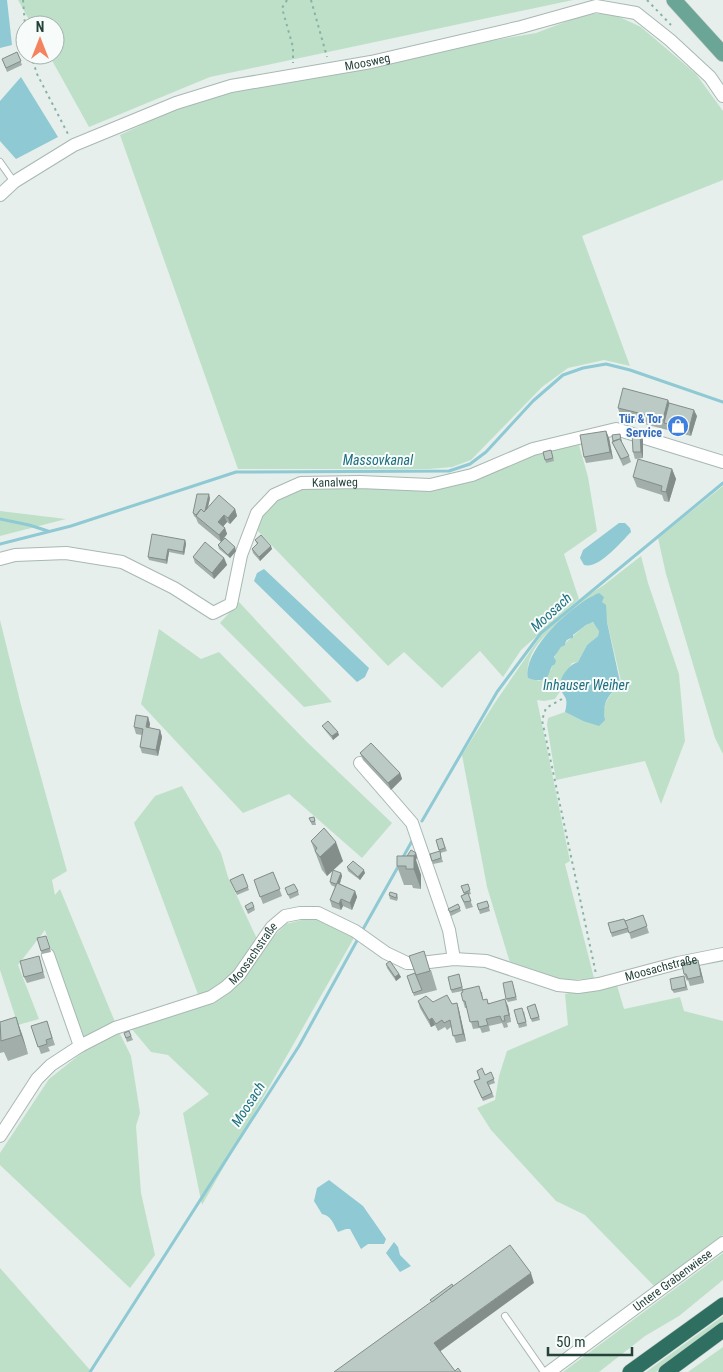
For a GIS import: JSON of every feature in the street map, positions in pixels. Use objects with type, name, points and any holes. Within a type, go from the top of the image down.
[{"type":"highway","points":[[630,1372],[723,1305]]},
{"type":"highway","points":[[666,1372],[723,1330]]},
{"type":"main road","points":[[674,0],[723,54]]},
{"type":"street","name":"Moosweg","points":[[0,195],[14,182],[74,145],[176,103],[231,86],[371,62],[521,27],[596,6],[636,13],[670,40],[710,77],[723,96]]},
{"type":"street","name":"Kanalweg","points":[[0,559],[15,555],[66,553],[122,562],[174,588],[214,613],[231,604],[241,555],[257,513],[274,496],[301,483],[430,484],[472,475],[533,448],[616,430],[723,462]]},
{"type":"street","points":[[360,763],[412,823],[449,930],[454,959]]},
{"type":"street","name":"Moosachstraße","points":[[0,1136],[37,1078],[51,1065],[80,1046],[115,1028],[211,997],[239,975],[272,927],[285,916],[300,913],[318,913],[355,931],[386,953],[407,963],[454,959],[495,963],[558,984],[578,987],[599,984],[678,963],[723,954]]},
{"type":"street","points":[[48,955],[80,1046]]},
{"type":"street","name":"Untere Grabenwiese","points":[[549,1372],[723,1243]]},
{"type":"lane","points":[[0,162],[14,182]]},
{"type":"lane","points":[[505,1316],[544,1372]]},
{"type":"path","points":[[23,0],[24,15]]},
{"type":"path","points":[[288,0],[282,8],[293,47],[294,75]]},
{"type":"path","points":[[311,0],[329,69]]},
{"type":"path","points":[[34,65],[36,74],[74,145]]},
{"type":"path","points":[[562,699],[546,708],[542,720],[599,984]]},
{"type":"green space","points":[[18,0],[573,0],[210,77],[89,127],[55,65],[65,65],[65,15],[26,15]]},
{"type":"green space","points":[[586,14],[613,14],[641,27],[696,74],[723,111],[723,180],[582,236],[630,366],[604,360],[568,368],[542,387],[471,460],[452,467],[429,469],[238,469],[120,135],[218,89],[536,33]]},
{"type":"green space","points":[[579,445],[588,477],[597,531],[564,554],[579,599],[521,650],[503,677],[480,651],[442,688],[404,652],[388,666],[255,528],[261,515],[277,497],[300,485],[428,487],[541,450]]},
{"type":"green space","points":[[723,486],[723,754],[715,738],[666,574],[658,538]]},
{"type":"green space","points":[[0,511],[66,519],[0,536]]},
{"type":"green space","points":[[641,556],[648,583],[679,674],[685,741],[661,804],[645,761],[556,780],[547,725],[548,718],[565,712],[583,721],[605,717],[604,709],[608,698],[616,688],[621,690],[621,681],[602,602],[594,595],[550,630],[533,652],[528,665],[528,678],[539,681],[551,670],[556,653],[561,647],[591,622],[596,624],[599,631],[598,636],[587,645],[578,662],[572,663],[560,684],[561,690],[555,699],[537,700],[570,861],[565,864],[594,978],[572,980],[556,978],[511,966],[487,887],[462,755],[542,634],[590,594]]},
{"type":"green space","points":[[239,602],[332,702],[304,707],[220,623]]},
{"type":"green space","points":[[0,620],[21,705],[67,871],[52,880],[55,895],[60,889],[120,1034],[131,1056],[140,1113],[136,1126],[141,1193],[155,1255],[130,1288],[0,1165],[0,1153],[49,1079],[83,1052],[45,930],[18,965],[39,1019],[18,1025],[0,970]]},
{"type":"green space","points":[[159,629],[201,659],[219,652],[306,741],[392,823],[362,858],[289,794],[243,813],[141,704]]},
{"type":"green space","points":[[182,786],[221,853],[228,877],[258,941],[265,945],[286,924],[317,916],[355,936],[202,1205],[183,1113],[209,1094],[168,1055],[151,1052],[131,1028],[199,997],[134,823],[155,796]]},
{"type":"green space","points":[[616,982],[624,1009],[680,997],[684,1011],[723,1021],[723,1235],[654,1286],[585,1215],[556,1201],[491,1130],[477,1108],[495,1100],[499,1076],[507,1051],[568,1025],[565,994]]},
{"type":"green space","points":[[723,1253],[723,1280],[679,1316],[645,1336],[599,1372],[563,1372]]},
{"type":"green space","points":[[0,1268],[90,1370],[89,1372],[0,1372]]},
{"type":"green space","points":[[723,1316],[723,1323],[656,1372],[646,1372]]},
{"type":"green space","points":[[723,1347],[723,1372],[688,1372]]},
{"type":"water","points":[[0,0],[7,0],[12,45],[0,48]]},
{"type":"water","points":[[21,77],[58,137],[16,159],[0,141],[0,101]]},
{"type":"water","points":[[619,523],[625,523],[631,532],[603,559],[590,565],[584,565],[580,558],[583,550]]},
{"type":"water","points":[[264,569],[369,668],[365,677],[357,682],[254,581],[257,573]]},
{"type":"water","name":"Inhauser Weiher","points":[[599,593],[604,597],[602,602],[606,605],[607,622],[622,691],[616,688],[609,696],[604,710],[605,720],[599,726],[565,712],[566,699],[560,686],[566,670],[578,662],[587,645],[598,636],[599,631],[593,622],[573,635],[573,638],[567,640],[565,645],[561,647],[554,657],[555,664],[552,666],[547,678],[533,680],[528,678],[533,654],[552,628],[577,606]]},
{"type":"water","points":[[329,1180],[363,1206],[386,1239],[384,1244],[368,1244],[361,1249],[350,1229],[338,1232],[330,1218],[322,1214],[314,1201],[317,1188]]},
{"type":"water","points":[[394,1242],[398,1247],[400,1255],[411,1266],[400,1272],[386,1253]]},
{"type":"building","points":[[15,53],[15,64],[6,68],[2,59]]},
{"type":"building","points":[[623,388],[668,400],[663,419],[618,408]]},
{"type":"building","points":[[669,403],[694,410],[689,429],[664,423]]},
{"type":"building","points":[[606,431],[610,452],[584,457],[580,435]]},
{"type":"building","points":[[632,433],[640,433],[641,452],[633,452]]},
{"type":"building","points":[[620,434],[621,441],[620,439],[613,441],[612,435]]},
{"type":"building","points":[[620,439],[629,456],[621,459],[612,442]]},
{"type":"building","points":[[551,450],[553,458],[545,460],[543,452]]},
{"type":"building","points":[[638,459],[672,469],[666,492],[661,491],[662,486],[633,477]]},
{"type":"building","points":[[197,494],[209,494],[205,511],[201,509],[196,515],[193,513]]},
{"type":"building","points":[[219,495],[235,509],[228,518],[224,515],[218,522],[225,528],[219,535],[196,516],[201,509],[204,512]]},
{"type":"building","points":[[152,534],[185,540],[183,552],[168,549],[166,560],[148,557]]},
{"type":"building","points":[[261,535],[271,546],[259,557],[252,549],[258,543],[255,540]]},
{"type":"building","points":[[225,538],[235,547],[228,555],[218,545]]},
{"type":"building","points":[[205,542],[224,558],[212,573],[193,557]]},
{"type":"building","points":[[136,715],[148,717],[146,727],[160,730],[156,750],[140,747],[143,729],[134,727]]},
{"type":"building","points":[[328,721],[338,732],[332,736],[322,726]]},
{"type":"building","points":[[371,743],[400,773],[388,783],[360,753]]},
{"type":"building","points":[[314,817],[315,821],[311,822],[309,818]]},
{"type":"building","points":[[324,828],[336,842],[320,857],[315,851],[317,848],[311,841]]},
{"type":"building","points":[[442,838],[445,848],[439,850],[436,840]]},
{"type":"building","points":[[411,850],[416,853],[414,856],[407,856]]},
{"type":"building","points":[[440,851],[441,858],[432,861],[430,854]]},
{"type":"building","points":[[397,856],[414,856],[414,869],[406,869],[406,866],[397,866]]},
{"type":"building","points":[[353,861],[364,870],[358,877],[347,867]]},
{"type":"building","points":[[333,870],[341,873],[336,884],[330,882]]},
{"type":"building","points":[[273,872],[280,889],[260,897],[254,880]]},
{"type":"building","points":[[243,874],[248,887],[236,892],[230,880]]},
{"type":"building","points":[[337,883],[355,891],[350,903],[341,899],[339,904],[330,900]]},
{"type":"building","points":[[294,884],[298,891],[288,895],[285,888]]},
{"type":"building","points":[[468,884],[470,890],[464,893],[461,886]]},
{"type":"building","points":[[390,892],[397,894],[396,898],[389,895]]},
{"type":"building","points":[[468,893],[471,901],[464,902],[461,896]]},
{"type":"building","points":[[487,901],[489,907],[479,910],[477,904]]},
{"type":"building","points":[[252,902],[254,907],[247,910],[245,906]]},
{"type":"building","points":[[458,904],[460,908],[450,912],[448,909]]},
{"type":"building","points":[[643,915],[647,926],[629,933],[625,921]]},
{"type":"building","points":[[624,919],[628,928],[611,933],[608,923]]},
{"type":"building","points":[[46,936],[50,948],[41,951],[37,938]]},
{"type":"building","points":[[424,951],[430,971],[416,975],[409,956]]},
{"type":"building","points":[[39,956],[43,972],[24,977],[20,961]]},
{"type":"building","points":[[698,960],[701,976],[688,979],[686,974],[684,974],[682,964]]},
{"type":"building","points":[[390,961],[399,974],[395,977],[386,964]]},
{"type":"building","points":[[415,973],[422,990],[413,993],[407,976]]},
{"type":"building","points":[[459,974],[462,987],[451,990],[448,977]]},
{"type":"building","points":[[684,976],[686,987],[672,990],[670,979]]},
{"type":"building","points":[[512,981],[516,997],[506,999],[503,983]]},
{"type":"building","points":[[479,986],[483,1000],[487,999],[488,1004],[505,999],[509,1015],[504,1016],[505,1021],[502,1021],[500,1016],[486,1019],[488,1025],[479,1027],[478,1021],[470,1022],[461,993],[463,992],[462,990]]},
{"type":"building","points":[[447,995],[452,1004],[457,1003],[463,1034],[453,1036],[450,1020],[444,1023],[442,1020],[436,1024],[432,1018],[429,1020],[418,1001],[426,996],[433,1002]]},
{"type":"building","points":[[535,1004],[539,1017],[531,1019],[527,1007]]},
{"type":"building","points":[[522,1008],[526,1022],[518,1024],[514,1010]]},
{"type":"building","points":[[16,1017],[21,1035],[1,1041],[0,1022]]},
{"type":"building","points":[[47,1021],[52,1038],[46,1040],[47,1044],[38,1047],[31,1026]]},
{"type":"building","points":[[129,1031],[131,1036],[126,1038],[124,1033]]},
{"type":"building","points":[[482,1068],[485,1075],[491,1072],[494,1079],[487,1082],[492,1093],[482,1098],[474,1081],[480,1079],[477,1071]]},
{"type":"building","points":[[510,1245],[531,1273],[434,1343],[455,1371],[458,1368],[461,1372],[334,1372]]},
{"type":"building","points":[[452,1284],[453,1286],[432,1302],[430,1300]]},
{"type":"waterway","name":"Massovkanal","points":[[0,544],[71,526],[236,472],[449,471],[470,464],[486,452],[533,401],[563,375],[583,368],[606,364],[630,370],[723,402]]},
{"type":"waterway","name":"Moosach","points":[[422,821],[497,692],[541,633],[723,483]]},
{"type":"waterway","points":[[0,519],[48,531]]},
{"type":"waterway","name":"Moosach","points":[[402,859],[412,841]]},
{"type":"waterway","name":"Moosach","points":[[362,931],[399,865]]},
{"type":"waterway","name":"Moosach","points":[[90,1372],[299,1046],[359,937]]},
{"type":"place","name":"Tür & Tor Service","points":[[678,426]]}]
